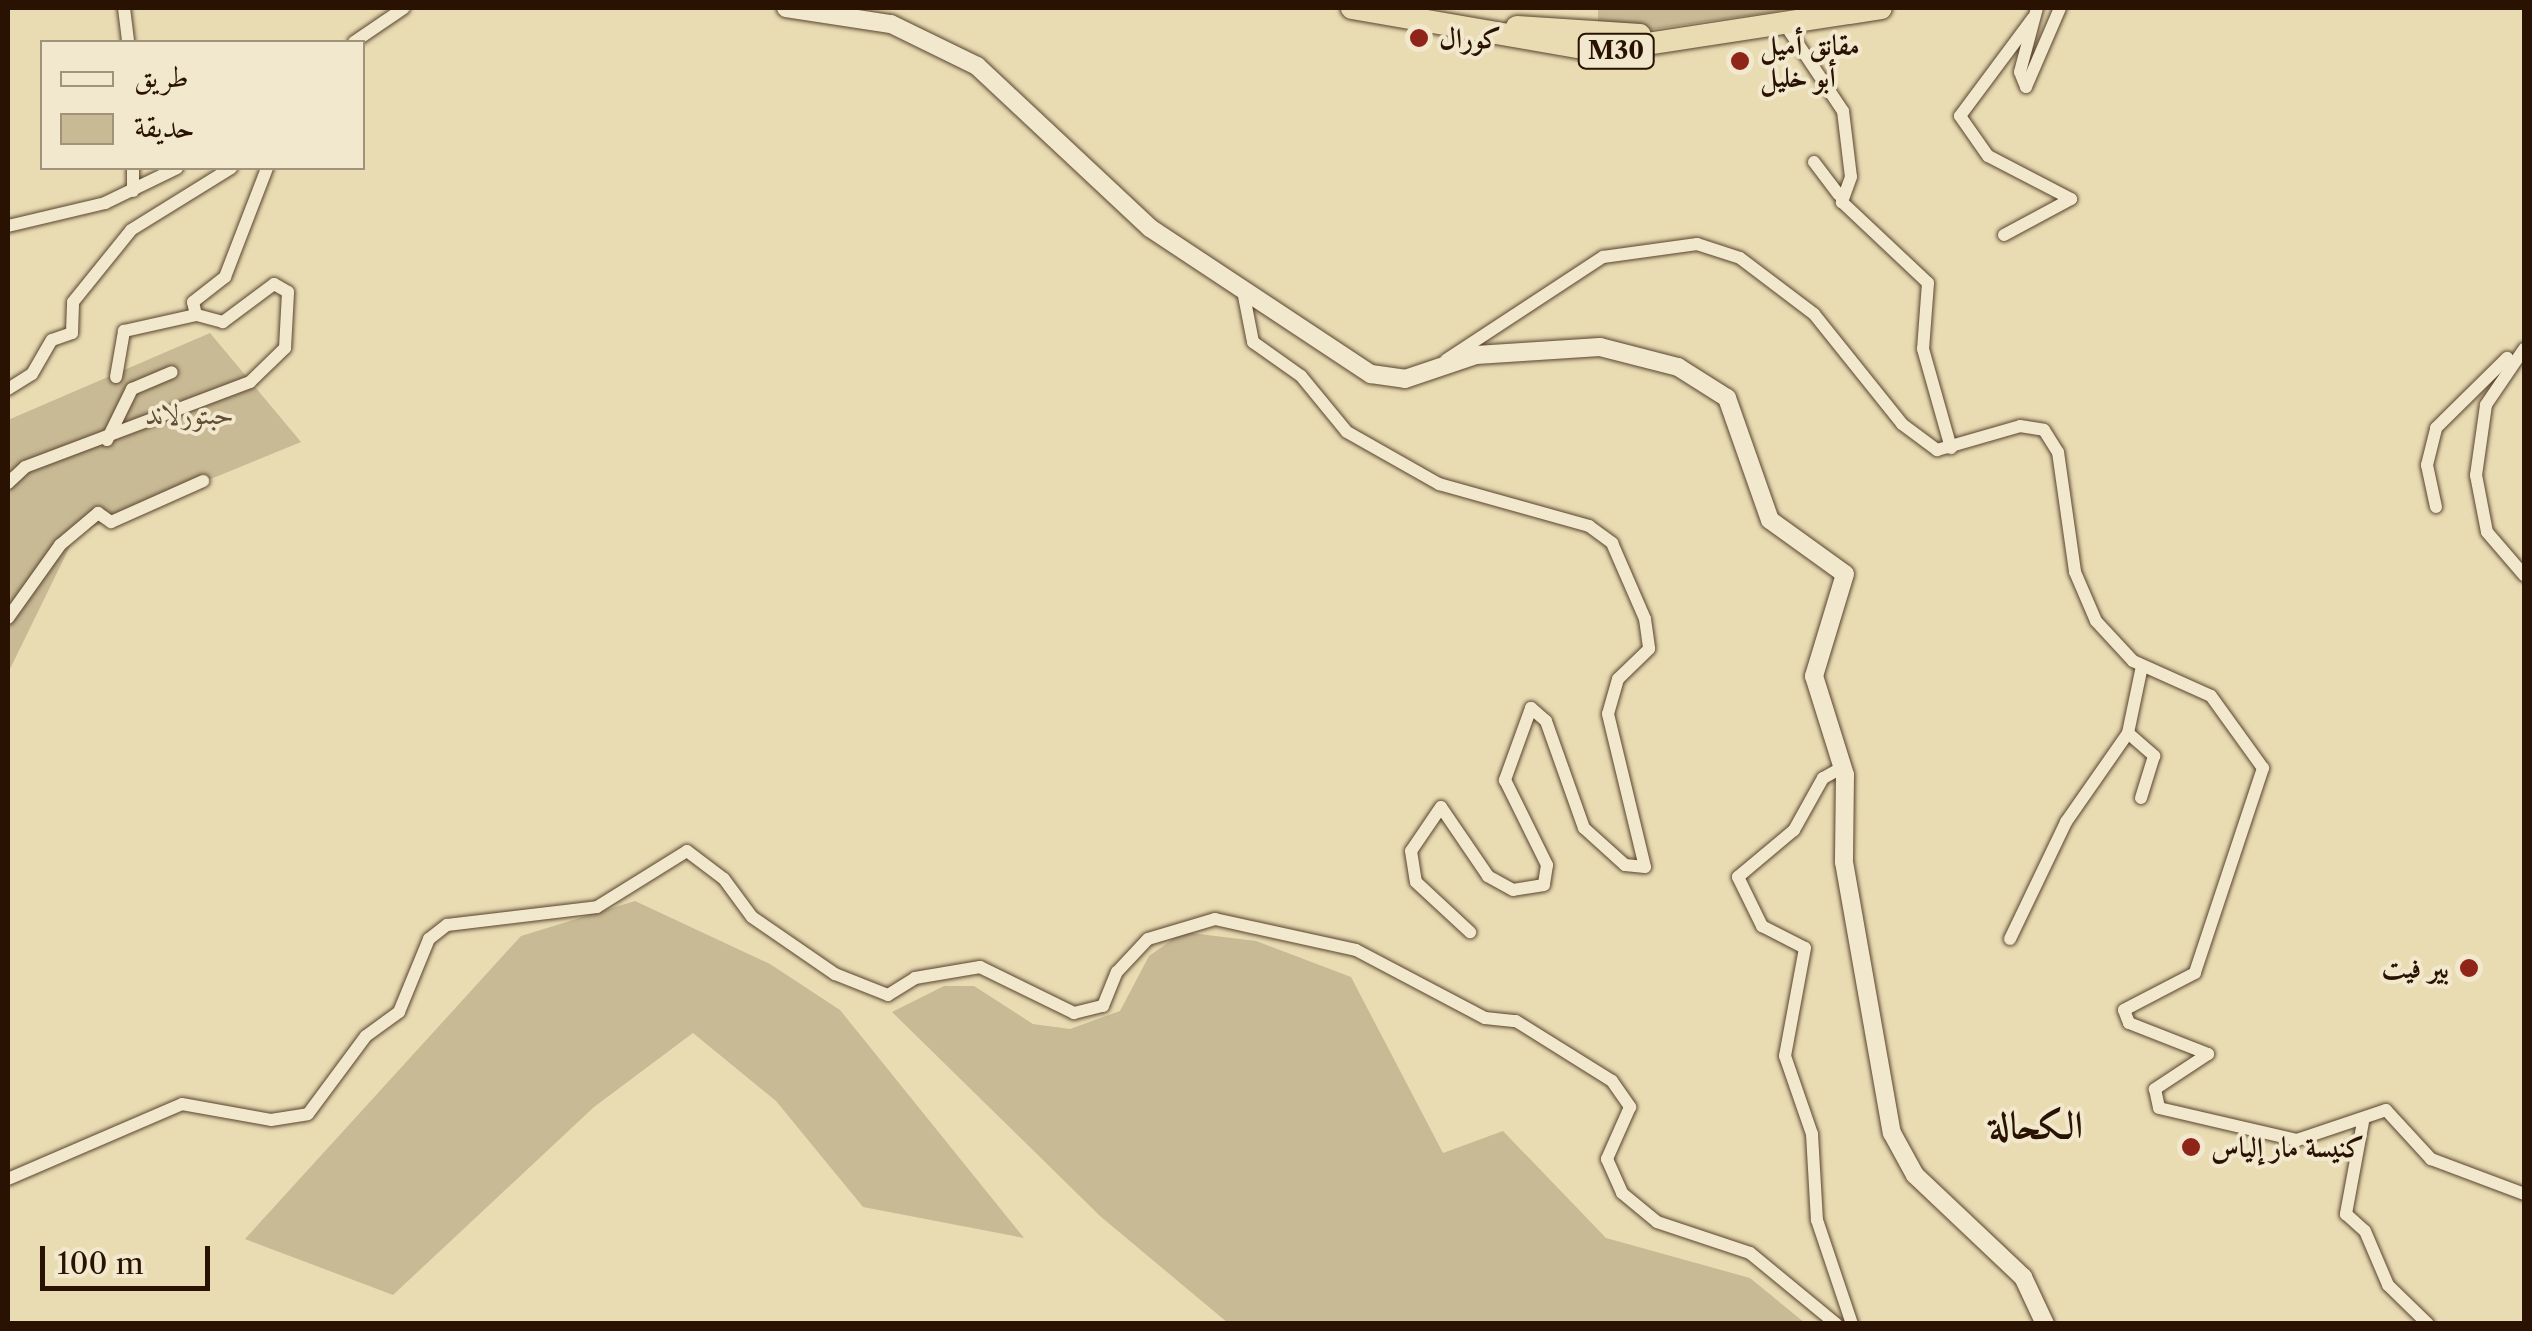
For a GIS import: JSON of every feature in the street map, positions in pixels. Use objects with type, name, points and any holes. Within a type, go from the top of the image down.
[{"type":"highway","name":"M30","points":[[1352,8],[1601,51],[1880,8]]},
{"type":"highway","name":"M30","points":[[1411,8],[1628,36],[1826,8]]},
{"type":"main road","points":[[786,8],[891,24],[977,66],[1136,217],[1244,296],[1380,378],[1432,371],[1510,349],[1600,347],[1678,366],[1716,388],[1744,426],[1778,532],[1833,558],[1845,574],[1814,676],[1843,767],[1844,862],[1892,1133],[1914,1175],[2022,1277],[2046,1324]]},
{"type":"street","points":[[124,8],[128,40]]},
{"type":"street","points":[[357,40],[404,8]]},
{"type":"street","points":[[2035,13],[2020,72],[2026,88],[2060,8]]},
{"type":"street","points":[[2004,234],[2071,198],[1988,156],[1960,116],[2035,13]]},
{"type":"street","points":[[1784,23],[1845,118],[1850,176],[1839,196]]},
{"type":"street","points":[[1814,162],[1865,233],[1924,273],[1923,348],[1951,448]]},
{"type":"street","points":[[133,170],[133,191]]},
{"type":"street","points":[[8,226],[133,191],[173,170]]},
{"type":"street","points":[[8,389],[32,374],[52,340],[72,333],[73,302],[131,230],[228,170]]},
{"type":"street","points":[[196,315],[201,289],[224,277],[266,170]]},
{"type":"street","points":[[1432,371],[1603,257],[1697,244],[1728,252],[1788,293],[1839,337],[1911,434],[1951,448],[2020,426],[2052,438],[2083,595],[2113,645],[2142,666],[2210,696],[2263,768],[2195,973],[2124,1010],[2130,1023],[2208,1054],[2155,1089],[2155,1102],[2170,1115],[2271,1139],[2321,1138],[2386,1110],[2431,1159],[2524,1194]]},
{"type":"street","points":[[8,483],[26,467],[107,440],[250,382],[286,348],[294,317],[288,292],[274,284],[237,319],[196,315],[124,332],[116,377]]},
{"type":"street","points":[[1244,296],[1253,342],[1301,376],[1347,432],[1439,484],[1589,526],[1612,543],[1646,619],[1649,649],[1618,679],[1608,714],[1644,867],[1625,865],[1584,828],[1543,714],[1532,708],[1505,780],[1547,865],[1544,885],[1513,890],[1488,876],[1441,807],[1411,851],[1416,882],[1470,932]]},
{"type":"street","points":[[2436,507],[2427,465],[2436,428],[2524,346]]},
{"type":"street","points":[[2524,346],[2486,405],[2476,475],[2488,532],[2524,575]]},
{"type":"street","points":[[107,440],[132,390],[172,372]]},
{"type":"street","points":[[8,618],[60,545],[98,513],[110,522],[203,481]]},
{"type":"street","points":[[2010,938],[2066,822],[2128,733],[2142,666]]},
{"type":"street","points":[[2128,733],[2154,756],[2141,798]]},
{"type":"street","points":[[1843,767],[1823,778],[1800,824],[1738,877],[1758,922],[1806,950],[1785,1056],[1812,1134],[1817,1220],[1852,1324]]},
{"type":"street","points":[[8,1179],[182,1104],[271,1120],[308,1114],[366,1036],[398,1012],[429,939],[447,925],[597,907],[688,851],[724,878],[752,918],[835,974],[888,995],[916,978],[980,967],[1059,1008],[1104,1006],[1117,972],[1148,938],[1215,919],[1356,950],[1485,1018],[1516,1022],[1612,1081],[1630,1107],[1607,1159],[1622,1193],[1657,1222],[1750,1253],[1836,1324]]},
{"type":"street","points":[[2362,1122],[2346,1214],[2364,1231],[2388,1286],[2428,1323]]},
{"type":"green space","points":[[1598,8],[1779,8],[1780,11],[1598,37]]},
{"type":"green space","name":"حبتورلاند","points":[[210,333],[301,442],[76,534],[8,673],[8,420]]},
{"type":"green space","points":[[635,901],[770,964],[840,1010],[1024,1238],[863,1207],[776,1101],[693,1033],[594,1107],[393,1295],[245,1239],[521,936]]},
{"type":"green space","points":[[1183,932],[1256,941],[1351,977],[1443,1153],[1503,1131],[1606,1238],[1750,1278],[1805,1323],[1228,1323],[1100,1216],[892,1012],[944,986],[974,986],[1033,1024],[1070,1029],[1120,1011],[1149,956]]},
{"type":"place","name":"كورال","points":[[1419,38]]},
{"type":"place","name":"مقانق أميل أبو خليل","points":[[1740,61]]},
{"type":"place","name":"بير فيت","points":[[2469,968]]},
{"type":"place","name":"كنيسة مار إلياس","points":[[2191,1147]]},
{"type":"district","name":"الكحالة","points":[[2036,1125]]}]
